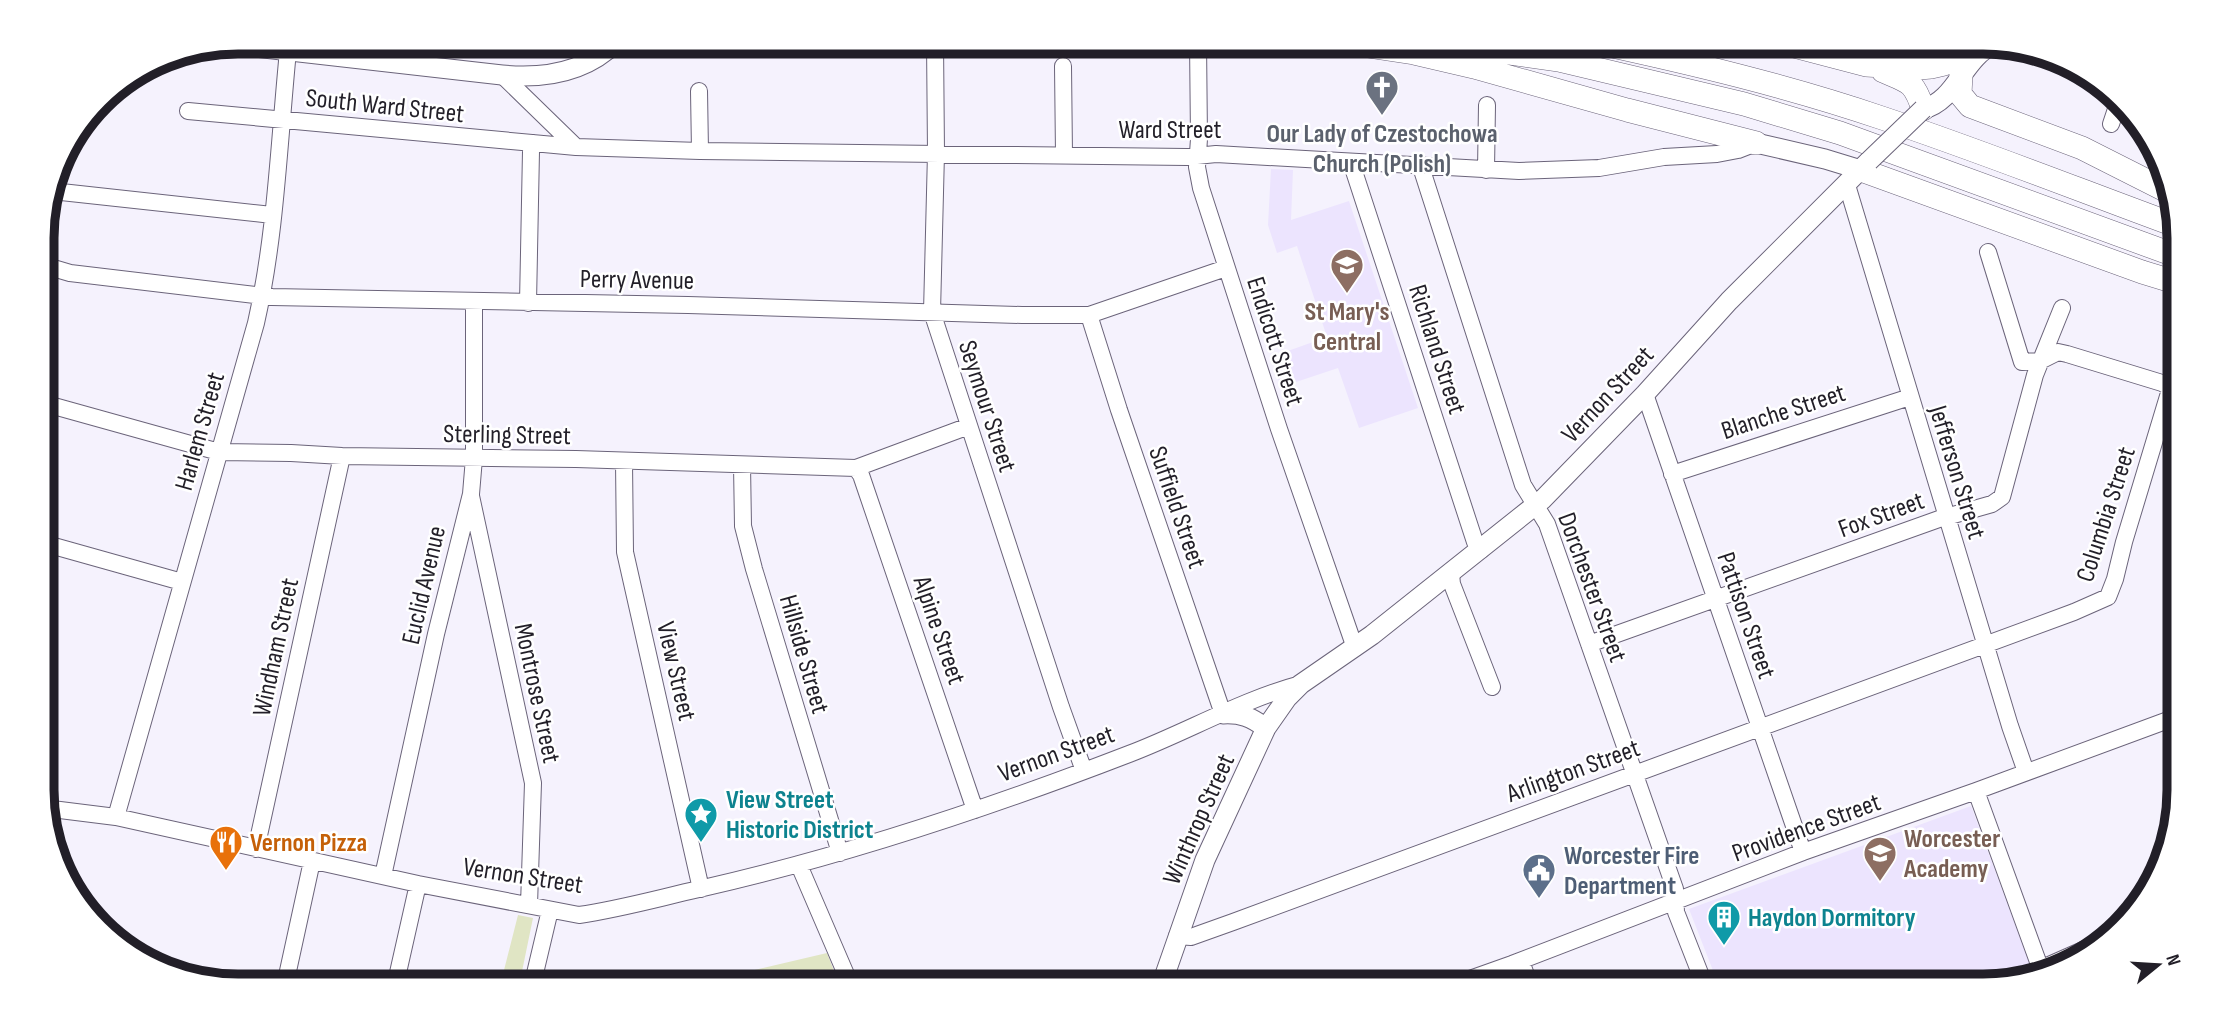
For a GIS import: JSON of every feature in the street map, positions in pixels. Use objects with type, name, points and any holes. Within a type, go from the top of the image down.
[{"type":"highway","points":[[1422,54],[1756,143]]},
{"type":"highway","points":[[1517,54],[1559,60],[1645,79],[1744,104],[1840,133],[2167,252]]},
{"type":"highway","points":[[1651,54],[1774,85],[1882,118],[2166,222]]},
{"type":"highway","points":[[1824,54],[1866,65],[1911,84],[1918,93],[1923,109]]},
{"type":"highway","points":[[1866,65],[1931,68],[1944,64],[1955,54]]},
{"type":"highway","points":[[1961,75],[1960,94],[1970,106],[2082,148],[2159,187]]},
{"type":"highway","points":[[1859,172],[2167,279]]},
{"type":"main road","points":[[315,54],[502,75],[541,76],[567,72],[602,54]]},
{"type":"main road","name":"Vernon Street","points":[[1301,684],[1355,648],[1535,506],[1645,394],[1729,301],[1923,109],[1930,93],[1949,71],[1959,54]]},
{"type":"main road","name":"Vernon Street","points":[[1923,109],[1942,99],[1980,54]]},
{"type":"main road","name":"Ward Street","points":[[1756,143],[1825,159],[1859,172]]},
{"type":"main road","name":"Winthrop Street","points":[[1165,973],[1205,860],[1266,728],[1280,707],[1301,684]]},
{"type":"main road","points":[[1223,714],[1246,715],[1266,728]]},
{"type":"street","name":"Harlem Street","points":[[116,817],[256,323],[272,215],[288,54]]},
{"type":"street","name":"Seymour Street","points":[[935,54],[932,312],[1084,771]]},
{"type":"street","name":"Endicott Street","points":[[1198,54],[1197,157],[1201,188],[1287,453],[1355,648]]},
{"type":"street","points":[[1063,65],[1064,155]]},
{"type":"street","points":[[502,75],[576,147]]},
{"type":"street","points":[[699,90],[700,151]]},
{"type":"street","points":[[1486,170],[1487,106]]},
{"type":"street","name":"South Ward Street","points":[[188,111],[576,147]]},
{"type":"street","points":[[2111,124],[2115,111]]},
{"type":"street","points":[[528,303],[533,143]]},
{"type":"street","name":"Ward Street","points":[[576,147],[1197,157],[1216,154],[1486,170],[1599,168],[1664,157],[1727,152],[1756,143]]},
{"type":"street","name":"Richland Street","points":[[1350,162],[1475,542],[1481,550]]},
{"type":"street","name":"Dorchester Street","points":[[1421,167],[1523,485],[1547,524],[1675,889],[1677,913],[1699,973]]},
{"type":"street","name":"Jefferson Street","points":[[1859,172],[1910,397],[2026,772]]},
{"type":"street","points":[[61,192],[272,215]]},
{"type":"street","points":[[1988,252],[2022,362],[2040,361],[2058,352],[2167,386]]},
{"type":"street","name":"Perry Avenue","points":[[55,269],[70,273],[261,297],[688,304],[1089,315],[1226,268]]},
{"type":"street","name":"Euclid Avenue","points":[[383,876],[436,634],[471,494],[474,458],[474,302]]},
{"type":"street","name":"Fox Street","points":[[1589,644],[1947,516],[1992,504],[2002,497],[2040,361],[2062,308]]},
{"type":"street","name":"Suffield Street","points":[[1089,315],[1223,714]]},
{"type":"street","name":"Pattison Street","points":[[1645,394],[1803,852]]},
{"type":"street","name":"Blanche Street","points":[[1672,474],[1910,397]]},
{"type":"street","name":"Sterling Street","points":[[55,406],[219,452],[856,468],[969,426]]},
{"type":"street","name":"Columbia Street","points":[[1986,644],[2108,597],[2167,412]]},
{"type":"street","name":"Windham Street","points":[[256,849],[342,456]]},
{"type":"street","name":"View Street","points":[[624,462],[625,552],[701,889]]},
{"type":"street","name":"Hillside Street","points":[[742,465],[743,526],[748,547],[840,853]]},
{"type":"street","name":"Alpine Street","points":[[856,468],[861,475],[915,629],[975,810]]},
{"type":"street","name":"Montrose Street","points":[[471,494],[533,783],[529,905]]},
{"type":"street","points":[[54,546],[182,582]]},
{"type":"street","points":[[1451,574],[1452,584],[1492,687]]},
{"type":"street","name":"Arlington Street","points":[[1177,936],[1191,937],[1986,644]]},
{"type":"street","name":"Vernon Street","points":[[56,809],[116,817],[418,884],[579,915],[799,865],[975,810],[1154,744],[1273,692],[1301,684]]},
{"type":"street","name":"Providence Street","points":[[1486,973],[1803,852],[2167,720]]},
{"type":"street","points":[[1976,791],[2038,965]]},
{"type":"street","points":[[288,971],[312,860]]},
{"type":"street","points":[[799,865],[846,974]]},
{"type":"street","points":[[398,974],[418,884]]},
{"type":"street","points":[[535,974],[550,910]]},
{"type":"street","points":[[1521,961],[1525,973]]},
{"type":"shaded area","name":"St Mary's Central","points":[[1271,169],[1293,170],[1291,220],[1349,201],[1418,408],[1359,428],[1338,368],[1281,387],[1271,357],[1327,337],[1297,246],[1277,253],[1268,225]]},
{"type":"shaded area","name":"Worcester Academy","points":[[1971,806],[2031,967],[1995,973],[1714,973],[1689,909]]},
{"type":"green space","points":[[518,915],[533,918],[522,974],[503,974]]},
{"type":"green space","points":[[827,953],[835,974],[739,974]]},
{"type":"place","name":"Our Lady of Czestochowa Church (Polish)","points":[[1382,117]]},
{"type":"place","name":"St Mary's Central","points":[[1347,295]]},
{"type":"place","name":"View Street Historic District","points":[[701,844]]},
{"type":"place","name":"Vernon Pizza","points":[[226,872]]},
{"type":"place","name":"Worcester Academy","points":[[1880,883]]},
{"type":"place","name":"Worcester Fire Department","points":[[1539,900]]},
{"type":"place","name":"Haydon Dormitory","points":[[1724,947]]}]
